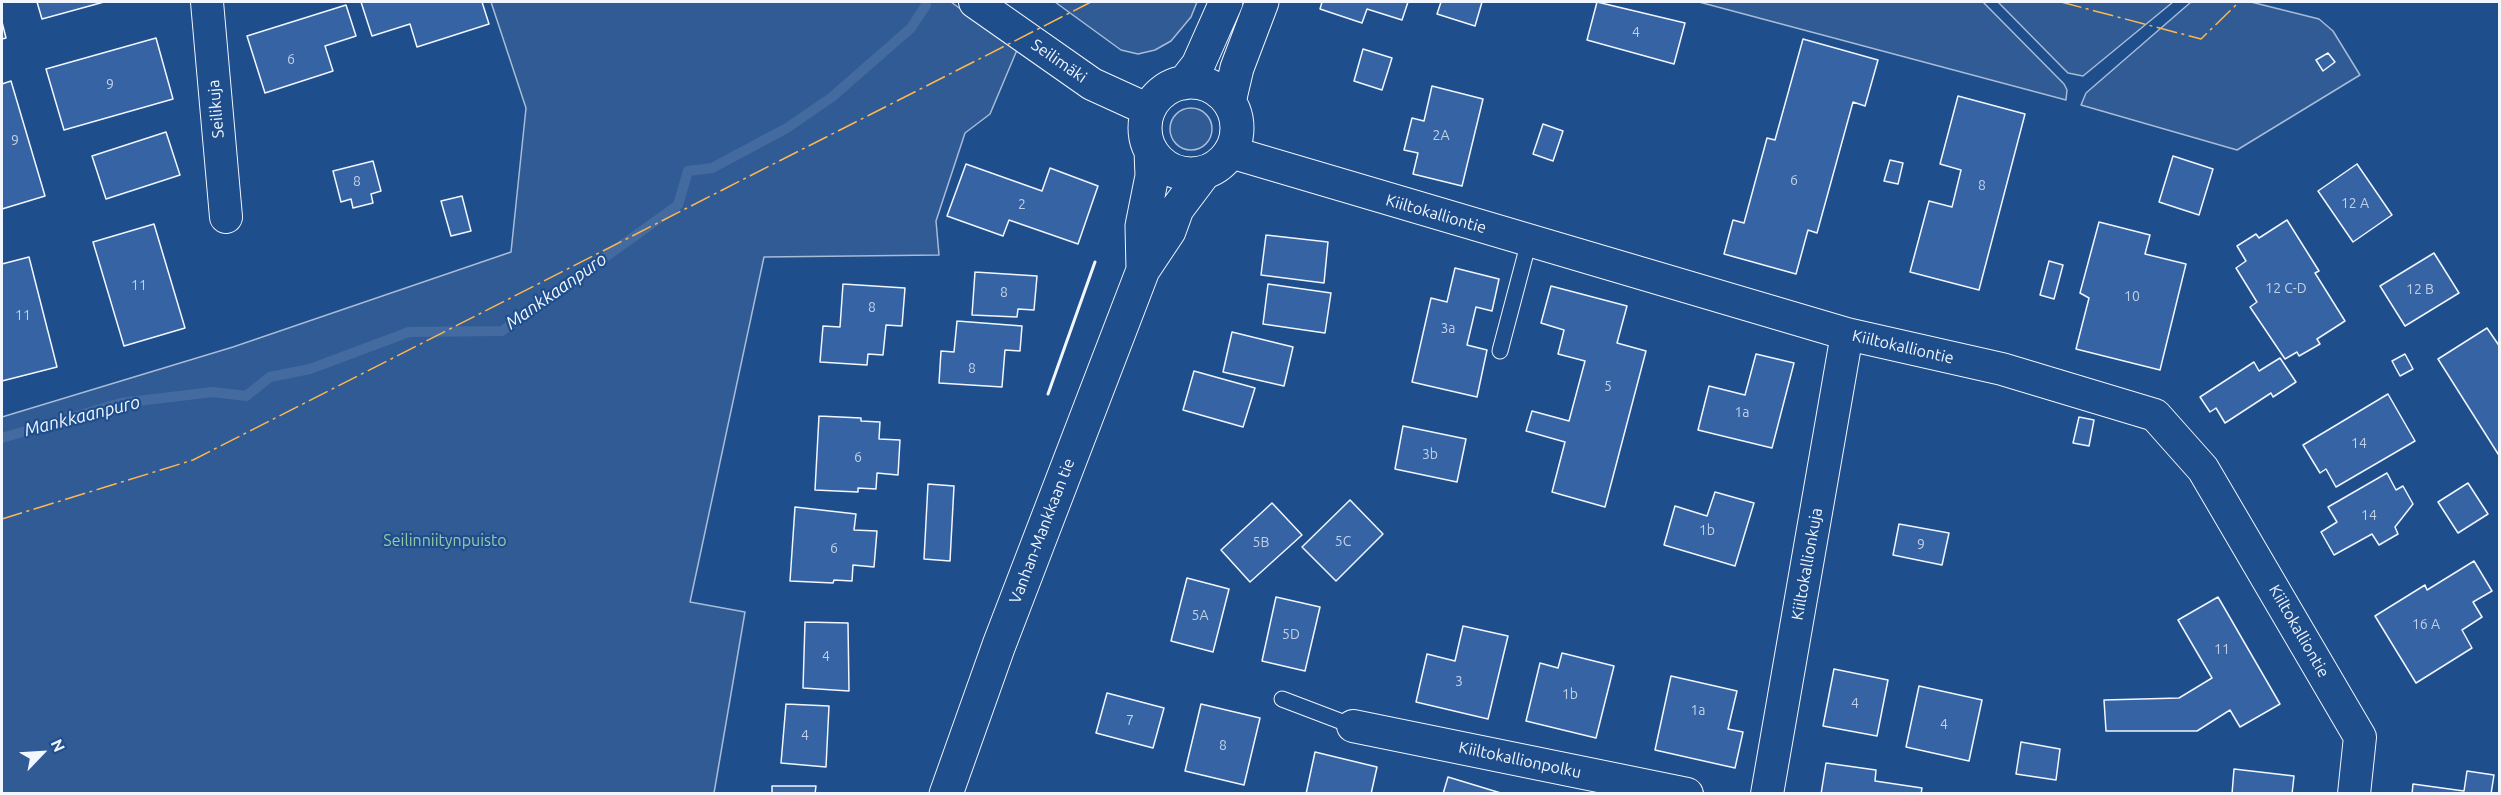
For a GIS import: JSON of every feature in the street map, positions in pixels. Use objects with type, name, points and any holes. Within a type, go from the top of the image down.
[{"type":"main road","points":[[1184,83],[1198,65],[1226,2]]},
{"type":"main road","points":[[1229,102],[1236,68],[1262,2]]},
{"type":"main road","points":[[1194,81],[1210,86],[1229,102],[1237,121],[1236,137],[1230,152],[1217,166],[1204,173],[1182,173],[1163,164],[1151,151],[1145,130],[1152,103],[1164,90],[1184,83],[1194,81]]},
{"type":"main road","name":"Vanhan-Mankkaan tie","points":[[1143,270],[1142,226],[1152,176],[1151,151]]},
{"type":"main road","name":"Vanhan-Mankkaan tie","points":[[946,794],[999,645],[1143,270],[1169,231],[1177,209],[1204,173]]},
{"type":"street","name":"Seilikuja","points":[[207,2],[226,217]]},
{"type":"street","name":"Seilimäki","points":[[975,2],[1092,84],[1149,111]]},
{"type":"street","name":"Kiiltokalliontie","points":[[1230,152],[1847,334],[2002,369],[2155,415],[2204,469],[2360,737],[2355,794]]},
{"type":"street","name":"Kiiltokallionkuja","points":[[1767,794],[1847,334]]},
{"type":"street","name":"Kiiltokallionpolku","points":[[1353,726],[1687,794]]},
{"type":"lane","points":[[1500,351],[1529,241]]},
{"type":"lane","points":[[1282,699],[1353,726]]},
{"type":"shaded area","name":"Seilinniitynpuisto","points":[[491,2],[951,2],[1017,50],[990,114],[965,133],[936,221],[939,255],[764,257],[690,602],[745,612],[714,793],[2,794],[2,417],[233,347],[511,252],[526,108]]},
{"type":"shaded area","points":[[1055,2],[1197,2],[1191,17],[1171,41],[1155,50],[1138,54],[1121,50]]},
{"type":"shaded area","points":[[1699,2],[1983,2],[2064,84],[2067,90],[2066,100]]},
{"type":"shaded area","points":[[1998,2],[2173,2],[2083,76],[2068,73]]},
{"type":"shaded area","points":[[2191,2],[2251,2],[2319,19],[2333,31],[2360,75],[2237,150],[2081,105],[2086,93]]},
{"type":"shaded area","points":[[1191,108],[1206,114],[1212,129],[1206,144],[1191,150],[1176,144],[1170,129],[1176,114]]},
{"type":"building","points":[[37,2],[104,2],[42,19]]},
{"type":"building","points":[[361,2],[482,2],[489,24],[417,47],[410,24],[372,36]]},
{"type":"building","points":[[1322,2],[1408,2],[1402,20],[1367,9],[1362,23],[1320,9]]},
{"type":"building","points":[[1441,2],[1482,2],[1475,26],[1437,14]]},
{"type":"building","points":[[1597,2],[1685,23],[1674,64],[1587,40]]},
{"type":"building","points":[[346,5],[356,36],[325,46],[333,71],[265,93],[247,36]]},
{"type":"building","points":[[2,22],[6,38],[2,39]]},
{"type":"building","points":[[156,38],[173,99],[64,130],[46,69]]},
{"type":"building","points":[[1803,39],[1878,60],[1865,106],[1853,102],[1817,233],[1808,230],[1796,274],[1724,254],[1733,220],[1744,223],[1767,138],[1775,140]]},
{"type":"building","points":[[1363,49],[1392,58],[1382,90],[1354,81]]},
{"type":"building","points":[[2328,53],[2335,62],[2323,71],[2316,60]]},
{"type":"building","points":[[11,81],[45,196],[2,209],[2,84]]},
{"type":"building","points":[[1432,86],[1483,99],[1462,186],[1413,174],[1418,153],[1404,150],[1412,118],[1424,121]]},
{"type":"building","points":[[1958,96],[2025,114],[1979,290],[1910,272],[1929,201],[1952,207],[1961,170],[1940,164]]},
{"type":"building","points":[[1543,124],[1563,131],[1553,161],[1533,154]]},
{"type":"building","points":[[166,132],[180,175],[106,199],[92,156]]},
{"type":"building","points":[[2173,156],[2213,169],[2199,215],[2159,202]]},
{"type":"building","points":[[1890,160],[1903,163],[1898,184],[1884,181]]},
{"type":"building","points":[[373,161],[381,191],[371,194],[373,203],[353,208],[351,199],[341,202],[333,171]]},
{"type":"building","points":[[966,164],[1042,191],[1050,168],[1098,186],[1078,244],[1009,220],[1003,236],[947,216]]},
{"type":"building","points":[[2357,164],[2392,215],[2353,242],[2318,191]]},
{"type":"building","points":[[462,196],[471,231],[451,236],[441,201]]},
{"type":"building","points":[[2287,220],[2319,271],[2315,273],[2345,321],[2317,339],[2320,344],[2299,356],[2297,352],[2285,359],[2250,307],[2257,302],[2236,268],[2246,261],[2237,246],[2256,234],[2259,238]]},
{"type":"building","points":[[2099,222],[2150,235],[2145,254],[2186,264],[2160,370],[2076,349],[2089,298],[2080,293]]},
{"type":"building","points":[[154,224],[185,328],[124,346],[93,242]]},
{"type":"building","points":[[1266,235],[1328,242],[1324,283],[1261,275]]},
{"type":"building","points":[[2434,253],[2459,293],[2405,326],[2380,286]]},
{"type":"building","points":[[29,257],[57,367],[2,381],[2,264]]},
{"type":"building","points":[[2049,261],[2063,265],[2054,299],[2040,295]]},
{"type":"building","points":[[1455,268],[1499,279],[1492,311],[1476,307],[1467,345],[1487,350],[1477,397],[1412,382],[1431,298],[1447,302]]},
{"type":"building","points":[[975,272],[1037,276],[1034,310],[1018,309],[1017,317],[972,315]]},
{"type":"building","points":[[843,284],[905,288],[902,326],[886,325],[883,355],[868,354],[867,365],[820,362],[823,326],[840,327]]},
{"type":"building","points":[[1268,284],[1331,293],[1325,333],[1263,324]]},
{"type":"building","points":[[1551,286],[1627,306],[1617,343],[1646,351],[1605,507],[1552,492],[1565,442],[1526,431],[1532,411],[1569,421],[1585,361],[1558,354],[1564,330],[1541,323]]},
{"type":"building","points":[[957,321],[1022,326],[1020,351],[1005,350],[1002,387],[939,383],[941,351],[954,352]]},
{"type":"building","points":[[2487,328],[2500,347],[2500,457],[2438,359]]},
{"type":"building","points":[[1232,332],[1293,347],[1284,386],[1223,372]]},
{"type":"building","points":[[1756,354],[1794,363],[1772,448],[1698,430],[1709,386],[1745,395]]},
{"type":"building","points":[[2405,354],[2413,369],[2400,376],[2392,361]]},
{"type":"building","points":[[2280,358],[2296,382],[2273,397],[2271,393],[2225,423],[2216,408],[2210,412],[2200,397],[2254,362],[2259,371]]},
{"type":"building","points":[[1194,371],[1255,388],[1243,427],[1183,410]]},
{"type":"building","points":[[2388,394],[2415,441],[2336,487],[2326,469],[2320,473],[2303,445]]},
{"type":"building","points":[[819,416],[861,418],[861,421],[880,422],[879,439],[900,440],[898,475],[877,473],[876,489],[858,488],[858,492],[815,490]]},
{"type":"building","points":[[2079,417],[2094,420],[2089,446],[2073,443]]},
{"type":"building","points":[[1403,426],[1466,439],[1457,482],[1395,469]]},
{"type":"building","points":[[2387,473],[2396,490],[2403,486],[2413,504],[2395,527],[2398,534],[2379,545],[2372,534],[2334,555],[2321,532],[2337,522],[2328,507]]},
{"type":"building","points":[[2468,483],[2488,514],[2458,533],[2438,502]]},
{"type":"building","points":[[928,484],[954,486],[950,561],[924,559]]},
{"type":"building","points":[[1715,492],[1754,503],[1735,566],[1664,545],[1675,506],[1707,516]]},
{"type":"building","points":[[1350,500],[1383,534],[1336,581],[1302,547]]},
{"type":"building","points":[[1272,503],[1302,535],[1250,582],[1221,550]]},
{"type":"building","points":[[795,507],[856,514],[854,530],[877,531],[874,567],[853,565],[852,581],[834,580],[833,583],[790,581]]},
{"type":"building","points":[[1899,524],[1949,533],[1942,565],[1893,555]]},
{"type":"building","points":[[2474,561],[2492,591],[2473,602],[2482,617],[2462,630],[2472,648],[2416,683],[2375,616],[2425,585],[2427,590]]},
{"type":"building","points":[[1187,578],[1229,589],[1213,652],[1171,641]]},
{"type":"building","points":[[1276,597],[1320,607],[1305,671],[1262,661]]},
{"type":"building","points":[[2218,597],[2280,704],[2240,727],[2230,710],[2197,731],[2106,731],[2104,700],[2179,698],[2212,678],[2178,620]]},
{"type":"building","points":[[805,622],[848,623],[849,691],[803,688]]},
{"type":"building","points":[[1463,626],[1508,636],[1488,719],[1416,702],[1427,654],[1455,661]]},
{"type":"building","points":[[1562,653],[1614,666],[1596,738],[1526,721],[1540,663],[1558,668]]},
{"type":"building","points":[[1834,669],[1888,680],[1877,736],[1823,726]]},
{"type":"building","points":[[1671,676],[1737,691],[1728,729],[1743,732],[1735,768],[1655,750]]},
{"type":"building","points":[[1919,686],[1982,700],[1969,761],[1906,747]]},
{"type":"building","points":[[1107,693],[1164,708],[1153,748],[1096,733]]},
{"type":"building","points":[[786,704],[829,706],[826,767],[781,763]]},
{"type":"building","points":[[1201,704],[1260,718],[1244,785],[1185,771]]},
{"type":"building","points":[[2021,742],[2060,749],[2056,780],[2016,774]]},
{"type":"building","points":[[1315,752],[1377,767],[1371,794],[1306,794]]},
{"type":"building","points":[[1826,763],[1876,770],[1875,781],[1922,788],[1921,794],[1821,794]]},
{"type":"building","points":[[2234,769],[2294,776],[2292,794],[2232,794]]},
{"type":"building","points":[[2467,771],[2494,775],[2491,794],[2412,794],[2413,784],[2464,791]]},
{"type":"building","points":[[1448,777],[1504,794],[1443,794]]},
{"type":"building","points":[[772,786],[816,786],[815,794],[772,794]]},
{"type":"waterway","name":"Mankkaanpuro","points":[[2,438],[121,403],[213,392],[246,396],[270,377],[310,369],[409,332],[502,331],[678,205],[688,171],[712,168],[787,128],[832,97],[911,28],[926,5]]},
{"type":"wall","points":[[1048,394],[1095,262]]},
{"type":"power","points":[[2,519],[193,460],[1091,2]]},
{"type":"power","points":[[2061,2],[2201,39],[2239,2]]}]
